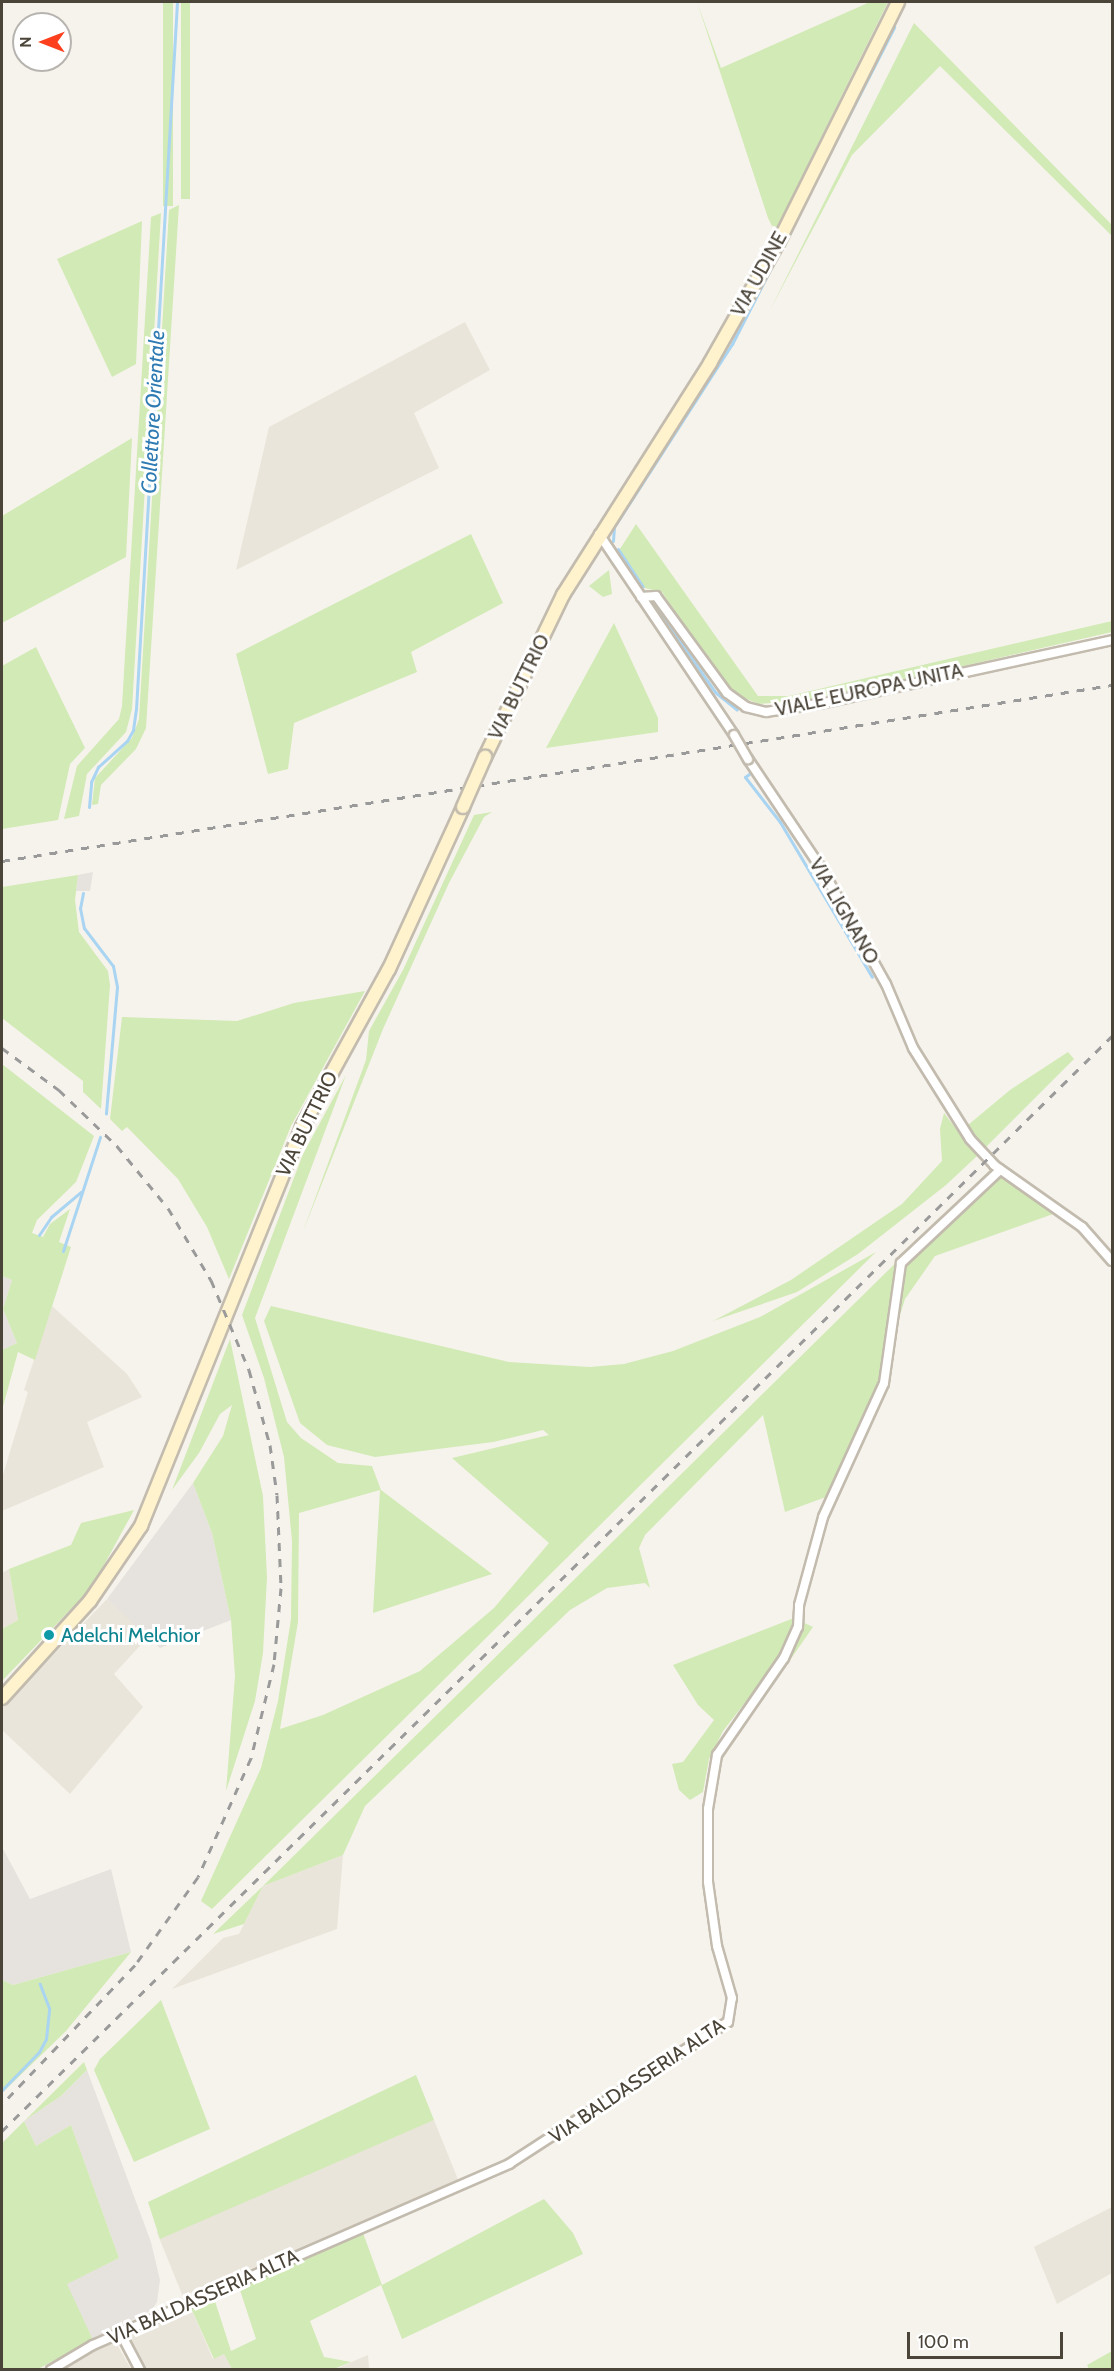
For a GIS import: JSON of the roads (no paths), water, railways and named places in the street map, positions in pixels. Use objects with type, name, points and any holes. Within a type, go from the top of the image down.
[{"type":"street","name":"VIA UDINE","points":[[599,534],[710,363],[766,263],[898,2]]},
{"type":"street","name":"VIA LIGNANO","points":[[599,534],[823,871],[888,988],[902,1028],[944,1099],[976,1146],[1000,1170],[1082,1227],[1113,1261]]},
{"type":"street","name":"VIA BUTTRIO","points":[[2,1698],[104,1583],[141,1526],[302,1127],[388,969],[485,757],[563,595],[599,534]]},
{"type":"street","name":"VIALE EUROPA UNITA","points":[[641,597],[656,596],[727,693],[746,707],[766,712],[824,703],[1113,640]]},
{"type":"street","name":"VIA BALDASSERIA ALTA","points":[[51,2370],[121,2334],[509,2164],[728,2022],[732,1998],[711,1916],[708,1873],[708,1809],[717,1755],[784,1658],[798,1627],[799,1605],[824,1517],[884,1383],[901,1263],[1000,1170]]},
{"type":"street","points":[[121,2334],[140,2370]]},
{"type":"waterway","name":"Collettore Orientale","points":[[89,807],[91,782],[98,767],[127,741],[133,730],[136,709],[177,2]]},
{"type":"waterway","points":[[613,541],[614,527],[732,344],[894,27]]},
{"type":"waterway","points":[[618,549],[643,587]]},
{"type":"waterway","points":[[653,603],[715,692],[737,710]]},
{"type":"waterway","points":[[749,774],[745,777],[780,822],[872,977]]},
{"type":"waterway","name":"Collettore Orientale","points":[[83,893],[80,908],[84,928],[113,966],[117,987],[106,1114]]},
{"type":"waterway","name":"Collettore Orientale","points":[[63,1251],[100,1137]]},
{"type":"waterway","points":[[39,1235],[51,1217],[81,1192]]},
{"type":"waterway","name":"Collettore Orientale","points":[[2,2090],[39,2052],[46,2039],[49,2008],[40,1984]]},
{"type":"railway","points":[[2,861],[1112,685]]},
{"type":"railway","points":[[2,2131],[1112,1036]]},
{"type":"railway","points":[[2,1048],[59,1090],[117,1146],[168,1208],[211,1280],[249,1370],[270,1445],[277,1495],[281,1588],[274,1664],[251,1758],[198,1877],[135,1965],[2,2104]]},
{"type":"place","name":"Adelchi Melchior","points":[[49,1635]]}]
